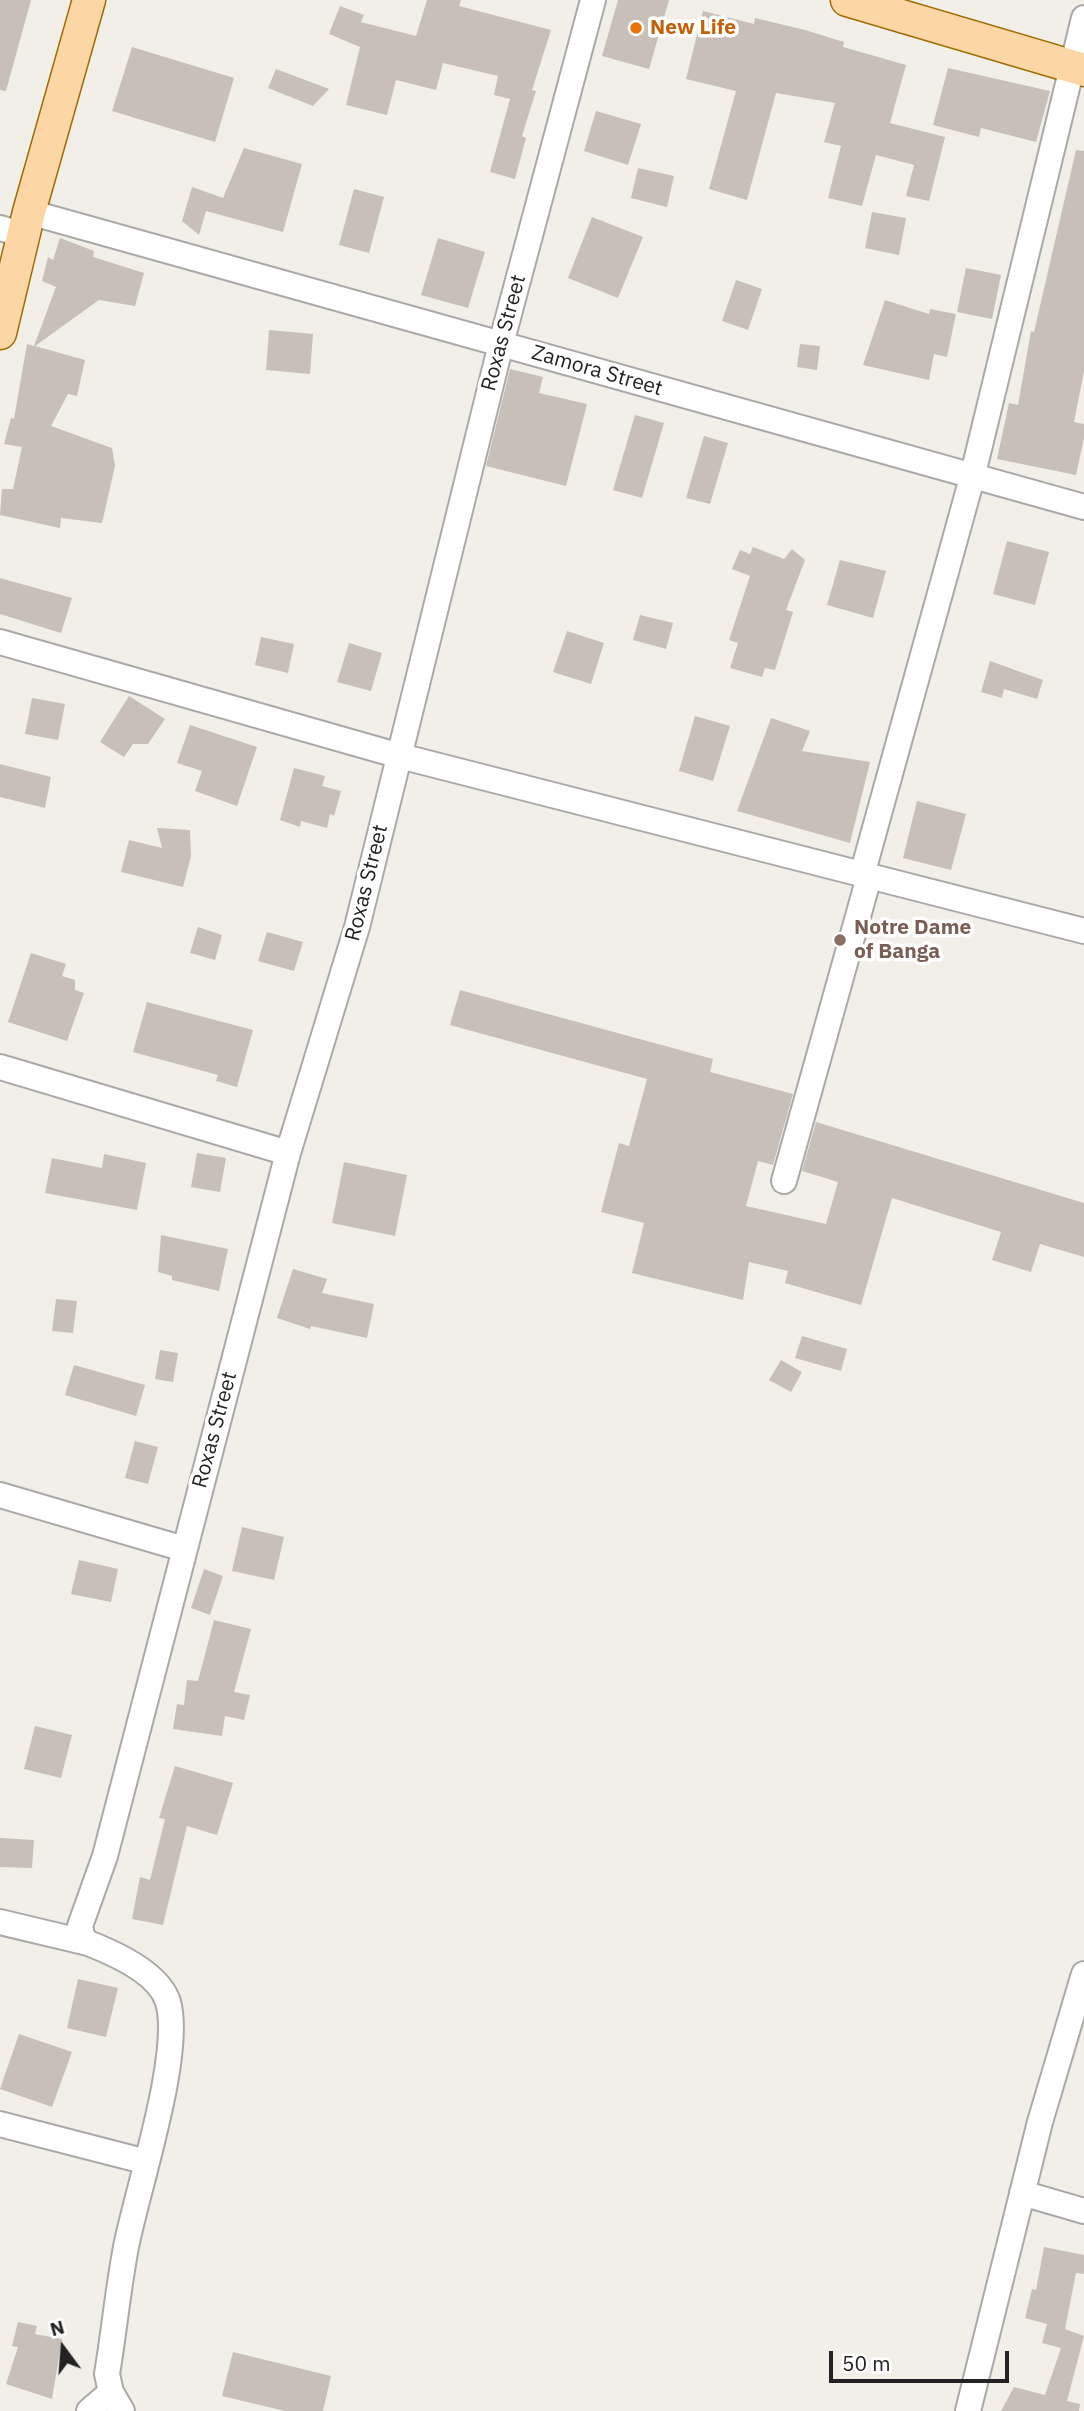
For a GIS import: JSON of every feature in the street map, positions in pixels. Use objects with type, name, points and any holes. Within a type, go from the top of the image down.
[{"type":"main road","points":[[0,333],[18,225],[89,0]]},
{"type":"main road","points":[[847,0],[1077,68]]},
{"type":"street","name":"Roxas Street","points":[[88,1943],[82,1936],[80,1926],[105,1856],[288,1153],[357,927],[501,344],[593,0]]},
{"type":"street","points":[[783,1181],[972,478],[1077,68],[1084,18]]},
{"type":"street","name":"Zamora Street","points":[[18,225],[501,344],[972,478],[1084,507]]},
{"type":"street","points":[[0,642],[400,756],[1084,931]]},
{"type":"street","points":[[0,1066],[288,1153]]},
{"type":"street","points":[[0,1495],[184,1549]]},
{"type":"street","points":[[0,1922],[88,1943],[147,1976],[168,2002],[170,2043],[147,2162],[127,2246],[107,2374],[117,2402],[89,2411]]},
{"type":"street","points":[[968,2411],[1022,2193],[1084,1975]]},
{"type":"street","points":[[0,2124],[147,2162]]},
{"type":"street","points":[[1022,2193],[1084,2211]]},
{"type":"building","points":[[0,0],[31,0],[6,91],[0,90]]},
{"type":"building","points":[[427,0],[461,0],[459,6],[551,30],[532,90],[536,91],[522,136],[526,138],[515,179],[490,172],[510,99],[494,95],[498,76],[443,63],[436,90],[396,80],[387,115],[346,105],[360,47],[329,34],[340,6],[364,15],[361,22],[416,36]]},
{"type":"building","points":[[618,0],[669,0],[649,69],[602,56]]},
{"type":"building","points":[[703,11],[754,24],[755,18],[805,30],[844,42],[843,47],[906,65],[890,123],[945,137],[929,201],[906,196],[914,165],[876,155],[862,206],[828,198],[841,146],[824,142],[835,103],[776,93],[747,200],[709,189],[736,91],[686,79]]},
{"type":"building","points":[[132,47],[234,78],[215,142],[112,111]]},
{"type":"building","points":[[948,68],[1050,91],[1036,142],[981,128],[979,137],[933,125]]},
{"type":"building","points":[[276,69],[329,89],[313,106],[268,88]]},
{"type":"building","points":[[596,111],[641,124],[628,165],[584,151]]},
{"type":"building","points":[[244,148],[302,164],[283,232],[206,211],[199,235],[182,221],[192,187],[223,198]]},
{"type":"building","points":[[1076,150],[1084,151],[1084,371],[1074,422],[1084,424],[1084,438],[1076,475],[997,459],[1009,403],[1018,405],[1031,331],[1034,332]]},
{"type":"building","points":[[638,168],[674,176],[667,207],[631,198]]},
{"type":"building","points":[[354,189],[384,197],[369,253],[339,245]]},
{"type":"building","points":[[872,212],[906,218],[899,255],[865,248]]},
{"type":"building","points":[[592,217],[643,237],[618,298],[568,278]]},
{"type":"building","points":[[60,238],[94,251],[93,257],[144,273],[135,306],[99,300],[35,346],[85,360],[77,396],[68,394],[51,426],[112,448],[115,466],[102,523],[61,518],[60,528],[0,515],[2,489],[13,489],[22,447],[4,444],[11,418],[14,419],[27,344],[34,346],[56,287],[42,281],[48,257],[53,260]]},
{"type":"building","points":[[438,238],[485,252],[468,308],[421,295]]},
{"type":"building","points":[[966,268],[1001,275],[992,319],[957,312]]},
{"type":"building","points":[[736,280],[762,289],[748,330],[722,321]]},
{"type":"building","points":[[885,300],[929,314],[930,309],[956,314],[947,357],[934,354],[929,380],[863,365]]},
{"type":"building","points":[[269,330],[313,334],[310,374],[266,370]]},
{"type":"building","points":[[800,344],[820,346],[817,370],[797,367]]},
{"type":"building","points":[[510,369],[543,377],[539,393],[587,404],[566,486],[486,466]]},
{"type":"building","points":[[635,415],[664,423],[642,498],[613,490]]},
{"type":"building","points":[[704,436],[728,443],[710,504],[686,498]]},
{"type":"building","points":[[1007,541],[1049,552],[1035,605],[993,594]]},
{"type":"building","points":[[753,547],[784,559],[792,549],[805,560],[786,610],[793,612],[775,670],[765,668],[762,677],[730,668],[738,643],[729,640],[750,576],[732,569],[740,550],[750,554]]},
{"type":"building","points":[[840,560],[886,571],[873,618],[827,605]]},
{"type":"building","points":[[0,578],[72,598],[61,633],[0,614]]},
{"type":"building","points":[[640,615],[673,623],[666,649],[633,640]]},
{"type":"building","points":[[567,631],[604,643],[591,684],[553,672]]},
{"type":"building","points":[[261,637],[294,644],[288,673],[255,665]]},
{"type":"building","points":[[349,643],[382,653],[371,691],[337,682]]},
{"type":"building","points":[[990,661],[1043,680],[1037,699],[1004,689],[1002,698],[981,692]]},
{"type":"building","points":[[129,696],[165,719],[148,744],[133,744],[124,757],[100,742]]},
{"type":"building","points":[[32,698],[65,704],[58,740],[25,734]]},
{"type":"building","points":[[695,716],[730,726],[713,781],[679,771]]},
{"type":"building","points":[[771,718],[810,731],[802,751],[870,762],[850,843],[737,811]]},
{"type":"building","points":[[190,725],[257,747],[237,806],[195,791],[202,771],[177,763]]},
{"type":"building","points":[[0,764],[51,777],[45,808],[0,797]]},
{"type":"building","points":[[294,768],[325,776],[322,786],[341,791],[334,816],[330,814],[327,828],[301,821],[300,827],[280,820]]},
{"type":"building","points":[[917,801],[966,814],[951,870],[903,858]]},
{"type":"building","points":[[157,828],[190,830],[191,856],[183,887],[121,872],[129,840],[162,848]]},
{"type":"building","points":[[198,927],[222,935],[215,960],[190,953]]},
{"type":"building","points":[[267,932],[303,942],[294,971],[258,961]]},
{"type":"building","points":[[31,953],[66,964],[62,976],[75,980],[75,990],[84,993],[67,1041],[8,1022]]},
{"type":"building","points":[[460,990],[713,1059],[710,1072],[793,1094],[773,1165],[758,1161],[746,1206],[826,1224],[838,1182],[802,1171],[816,1122],[1084,1203],[1084,1257],[1040,1244],[1031,1272],[992,1260],[1001,1232],[892,1198],[861,1305],[785,1283],[788,1271],[749,1262],[743,1300],[632,1273],[644,1223],[601,1212],[619,1143],[629,1146],[647,1079],[450,1025]]},
{"type":"building","points":[[147,1002],[253,1030],[237,1087],[216,1081],[218,1075],[133,1052]]},
{"type":"building","points":[[197,1153],[226,1158],[220,1192],[191,1187]]},
{"type":"building","points":[[104,1154],[146,1163],[137,1210],[45,1193],[52,1158],[102,1168]]},
{"type":"building","points":[[344,1162],[407,1175],[395,1236],[332,1223]]},
{"type":"building","points":[[161,1235],[228,1249],[219,1291],[172,1280],[172,1276],[158,1272]]},
{"type":"building","points":[[293,1269],[327,1279],[322,1293],[374,1304],[367,1338],[311,1326],[310,1329],[277,1318]]},
{"type":"building","points":[[56,1299],[77,1301],[73,1333],[52,1331]]},
{"type":"building","points":[[802,1336],[847,1349],[841,1371],[795,1358]]},
{"type":"building","points":[[160,1350],[178,1353],[173,1382],[155,1379]]},
{"type":"building","points":[[781,1360],[802,1372],[791,1392],[769,1380]]},
{"type":"building","points":[[74,1365],[145,1385],[136,1416],[65,1395]]},
{"type":"building","points":[[135,1441],[158,1447],[148,1484],[125,1478]]},
{"type":"building","points":[[242,1527],[284,1537],[274,1580],[232,1571]]},
{"type":"building","points":[[79,1560],[118,1569],[111,1602],[71,1594]]},
{"type":"building","points":[[204,1569],[223,1576],[210,1615],[191,1608]]},
{"type":"building","points":[[214,1620],[251,1629],[234,1692],[250,1695],[244,1720],[225,1716],[222,1736],[173,1729],[177,1704],[184,1705],[187,1680],[198,1681]]},
{"type":"building","points":[[35,1726],[72,1735],[61,1778],[24,1769]]},
{"type":"building","points":[[175,1766],[233,1783],[217,1835],[187,1826],[163,1925],[132,1919],[140,1877],[150,1880],[165,1819],[159,1818]]},
{"type":"building","points":[[0,1838],[34,1840],[32,1868],[0,1867]]},
{"type":"building","points":[[78,1979],[118,1988],[106,2037],[67,2028]]},
{"type":"building","points":[[19,2034],[72,2052],[52,2107],[0,2089]]},
{"type":"building","points":[[1044,2247],[1084,2255],[1084,2274],[1076,2273],[1065,2329],[1084,2336],[1067,2401],[1080,2404],[1079,2411],[1001,2411],[1014,2387],[1045,2395],[1061,2348],[1042,2343],[1047,2324],[1025,2318],[1032,2289],[1036,2290]]},
{"type":"building","points":[[18,2322],[37,2326],[35,2334],[62,2339],[52,2399],[6,2384],[18,2347],[12,2346]]},
{"type":"building","points":[[233,2352],[331,2376],[323,2411],[285,2411],[222,2396]]},
{"type":"place","name":"New Life","points":[[636,28]]},
{"type":"place","name":"Notre Dame of Banga","points":[[840,940]]}]
